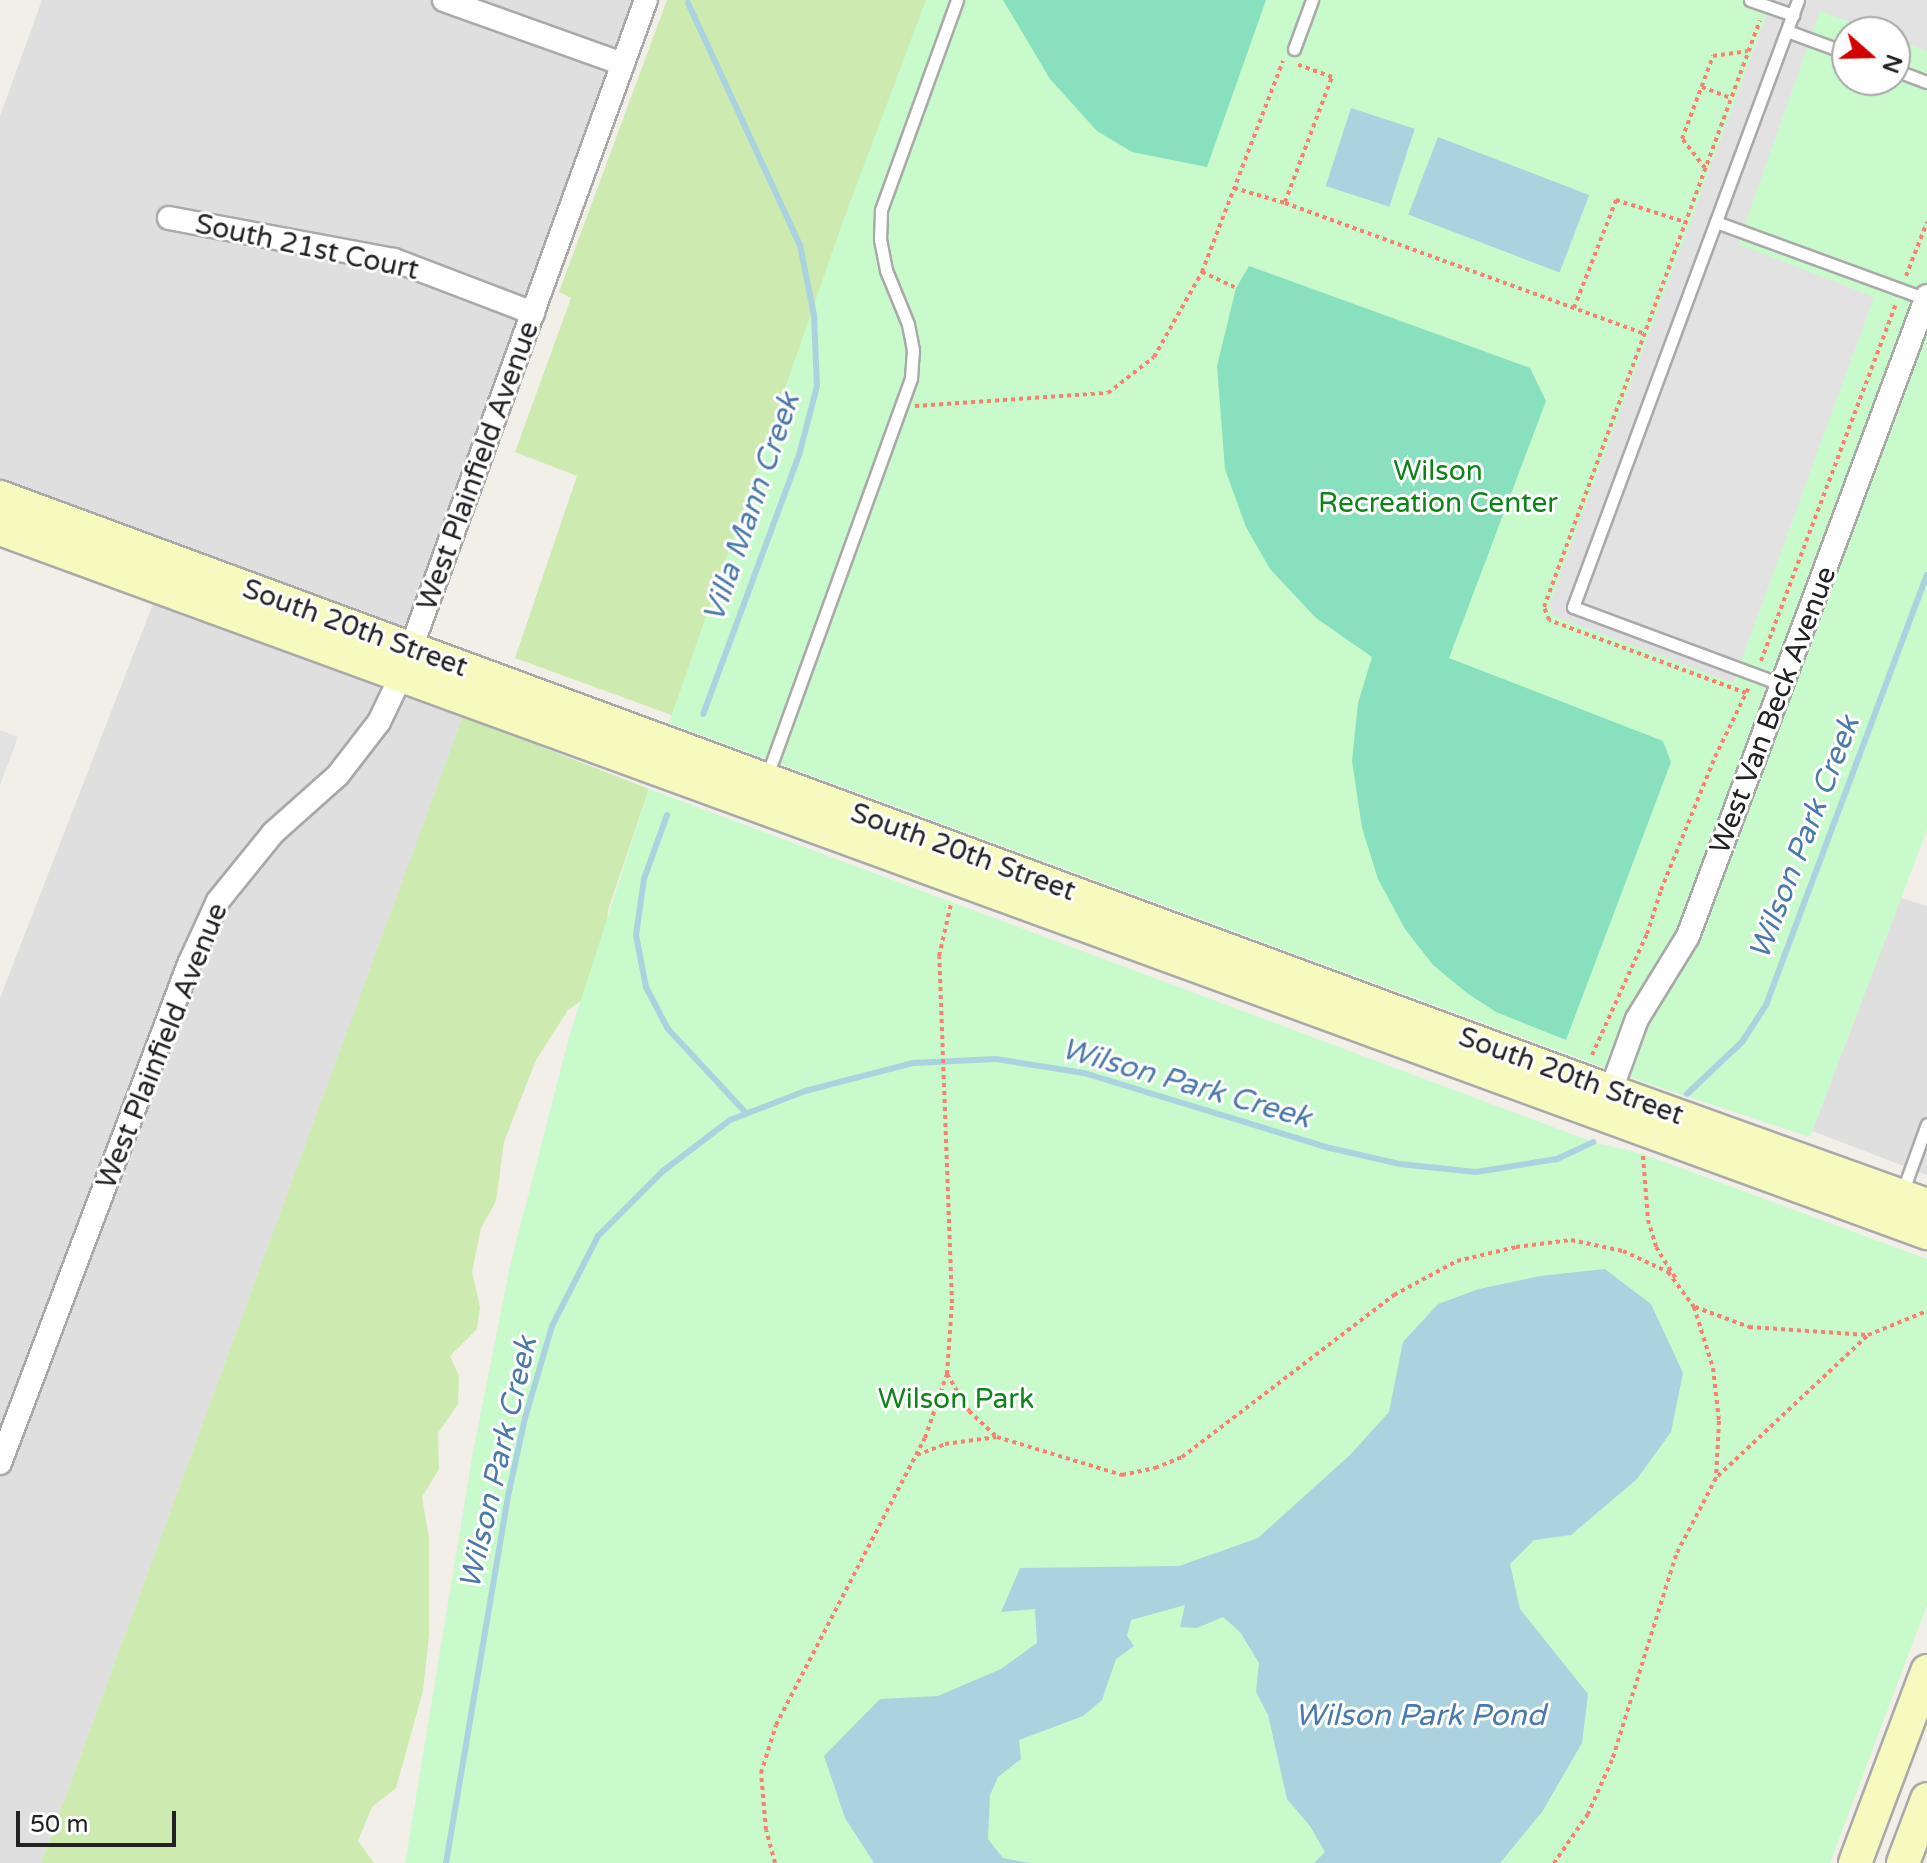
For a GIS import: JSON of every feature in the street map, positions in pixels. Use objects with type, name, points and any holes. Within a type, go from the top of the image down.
[{"type":"street","points":[[444,0],[623,64]]},
{"type":"street","name":"West Plainfield Avenue","points":[[0,1463],[189,964],[218,901],[273,833],[338,775],[379,722],[406,662],[646,0]]},
{"type":"street","name":"South 21st Court","points":[[169,218],[394,260],[533,313]]},
{"type":"street","name":"West Van Beck Avenue","points":[[1617,1107],[1637,1019],[1688,936],[1784,686],[1926,298]]},
{"type":"street","name":"South 20th Street","points":[[0,497],[406,662],[1617,1107],[1906,1207],[1927,1233]]},
{"type":"street","name":"South 20th Street","points":[[0,529],[406,662]]},
{"type":"street","points":[[1855,1863],[1927,1671]]},
{"type":"street","points":[[1903,1863],[1927,1799]]},
{"type":"lane","points":[[760,793],[911,378],[913,350],[908,324],[886,270],[880,240],[881,210],[957,0]]},
{"type":"lane","points":[[1294,49],[1312,0]]},
{"type":"lane","points":[[1750,0],[1793,15]]},
{"type":"lane","points":[[1784,686],[1573,607],[1798,0]]},
{"type":"lane","points":[[1787,31],[1831,47]]},
{"type":"lane","points":[[1716,222],[1926,298]]},
{"type":"lane","points":[[1906,1207],[1927,1124]]},
{"type":"path","points":[[1705,168],[1682,139],[1713,56],[1748,51]]},
{"type":"path","points":[[901,406],[1108,393],[1154,357],[1202,272],[1284,58],[1332,77],[1285,203]]},
{"type":"path","points":[[1702,87],[1731,98]]},
{"type":"path","points":[[1234,188],[1285,203],[1644,334]]},
{"type":"path","points":[[1574,308],[1616,200],[1685,222]]},
{"type":"path","points":[[1592,1055],[1647,934],[1661,890],[1715,757],[1755,675],[1927,222]]},
{"type":"path","points":[[1202,272],[1236,288]]},
{"type":"path","points":[[775,1863],[766,1830],[761,1773],[776,1725],[917,1455],[943,1393],[947,1374],[952,1303],[948,1118],[939,956],[945,920],[970,870]]},
{"type":"path","points":[[1643,1154],[1645,1200],[1656,1247],[1694,1307],[1713,1368],[1719,1421],[1716,1478]]},
{"type":"path","points":[[917,1455],[945,1444],[997,1437],[1122,1475],[1155,1468],[1182,1457],[1394,1295],[1457,1261],[1516,1247],[1571,1240],[1623,1251],[1668,1272],[1694,1307],[1749,1327],[1868,1335]]},
{"type":"path","points":[[1554,1863],[1588,1814],[1612,1760],[1676,1555],[1716,1478],[1868,1335],[1927,1311]]},
{"type":"path","points":[[947,1374],[969,1411],[997,1437]]},
{"type":"shaded area","points":[[42,0],[646,0],[412,648],[479,674],[41,1863],[0,1863],[0,998],[170,560],[0,497],[0,116]]},
{"type":"shaded area","points":[[1772,0],[1927,0],[1927,51],[1911,45],[1911,16],[1834,16],[1820,11],[1738,244],[1874,297],[1733,683],[1552,615],[1549,605]]},
{"type":"shaded area","points":[[0,730],[18,737],[0,785]]},
{"type":"shaded area","points":[[1901,898],[1927,906],[1927,1175],[1812,1131]]},
{"type":"green space","points":[[667,0],[946,0],[762,748],[515,658],[577,476],[515,452],[571,298],[559,292]]},
{"type":"green space","name":"Wilson Recreation Center","points":[[926,0],[1927,0],[1927,830],[1810,1137],[1649,1084],[669,723],[842,224]]},
{"type":"green space","points":[[1003,0],[1266,0],[1207,167],[1132,152],[1097,131],[1050,79]]},
{"type":"green space","points":[[1249,266],[1530,368],[1546,401],[1449,658],[1663,741],[1671,762],[1566,1040],[1496,1012],[1433,965],[1405,929],[1378,879],[1362,828],[1352,761],[1358,703],[1372,657],[1316,618],[1270,569],[1246,527],[1225,469],[1217,366],[1236,288]]},
{"type":"green space","points":[[463,716],[649,789],[608,910],[602,986],[568,1010],[536,1060],[504,1142],[496,1201],[481,1228],[472,1272],[480,1307],[477,1329],[450,1356],[459,1376],[458,1404],[438,1433],[439,1469],[422,1497],[429,1538],[429,1636],[423,1691],[396,1788],[372,1807],[358,1841],[374,1863],[41,1863]]},
{"type":"green space","name":"Wilson Park","points":[[649,789],[1593,1142],[1643,1154],[1927,1259],[1927,1605],[1830,1863],[405,1863],[473,1452],[510,1266],[569,1037]]},
{"type":"water","points":[[1351,108],[1415,129],[1389,207],[1326,186]]},
{"type":"water","points":[[1438,137],[1589,195],[1559,273],[1408,214]]},
{"type":"water","name":"Wilson Park Pond","points":[[1605,1269],[1651,1304],[1683,1373],[1671,1432],[1637,1479],[1571,1535],[1534,1540],[1510,1564],[1520,1609],[1588,1694],[1582,1743],[1542,1812],[1500,1863],[1314,1863],[1325,1852],[1310,1826],[1287,1799],[1268,1715],[1256,1692],[1259,1663],[1240,1632],[1223,1617],[1197,1628],[1180,1627],[1185,1605],[1131,1620],[1127,1636],[1134,1646],[1116,1659],[1102,1700],[1083,1716],[1019,1740],[1021,1759],[998,1777],[990,1795],[988,1839],[1003,1858],[1030,1863],[874,1863],[845,1818],[824,1756],[880,1699],[938,1696],[1001,1669],[1037,1643],[1035,1609],[1001,1612],[1020,1568],[1179,1566],[1258,1538],[1350,1455],[1389,1412],[1403,1342],[1438,1304],[1479,1289],[1540,1276]]},
{"type":"waterway","name":"Villa Mann Creek","points":[[688,3],[800,245],[814,315],[817,386],[799,455],[703,714]]},
{"type":"waterway","name":"Wilson Park Creek","points":[[1687,1094],[1742,1042],[1766,1005],[1927,575]]},
{"type":"waterway","points":[[667,815],[644,879],[636,935],[646,987],[668,1029],[746,1113]]},
{"type":"waterway","name":"Wilson Park Creek","points":[[446,1863],[508,1496],[525,1418],[552,1326],[598,1236],[663,1171],[730,1120],[805,1091],[913,1063],[996,1059],[1084,1073],[1330,1148],[1400,1164],[1476,1172],[1557,1159],[1593,1142]]}]
